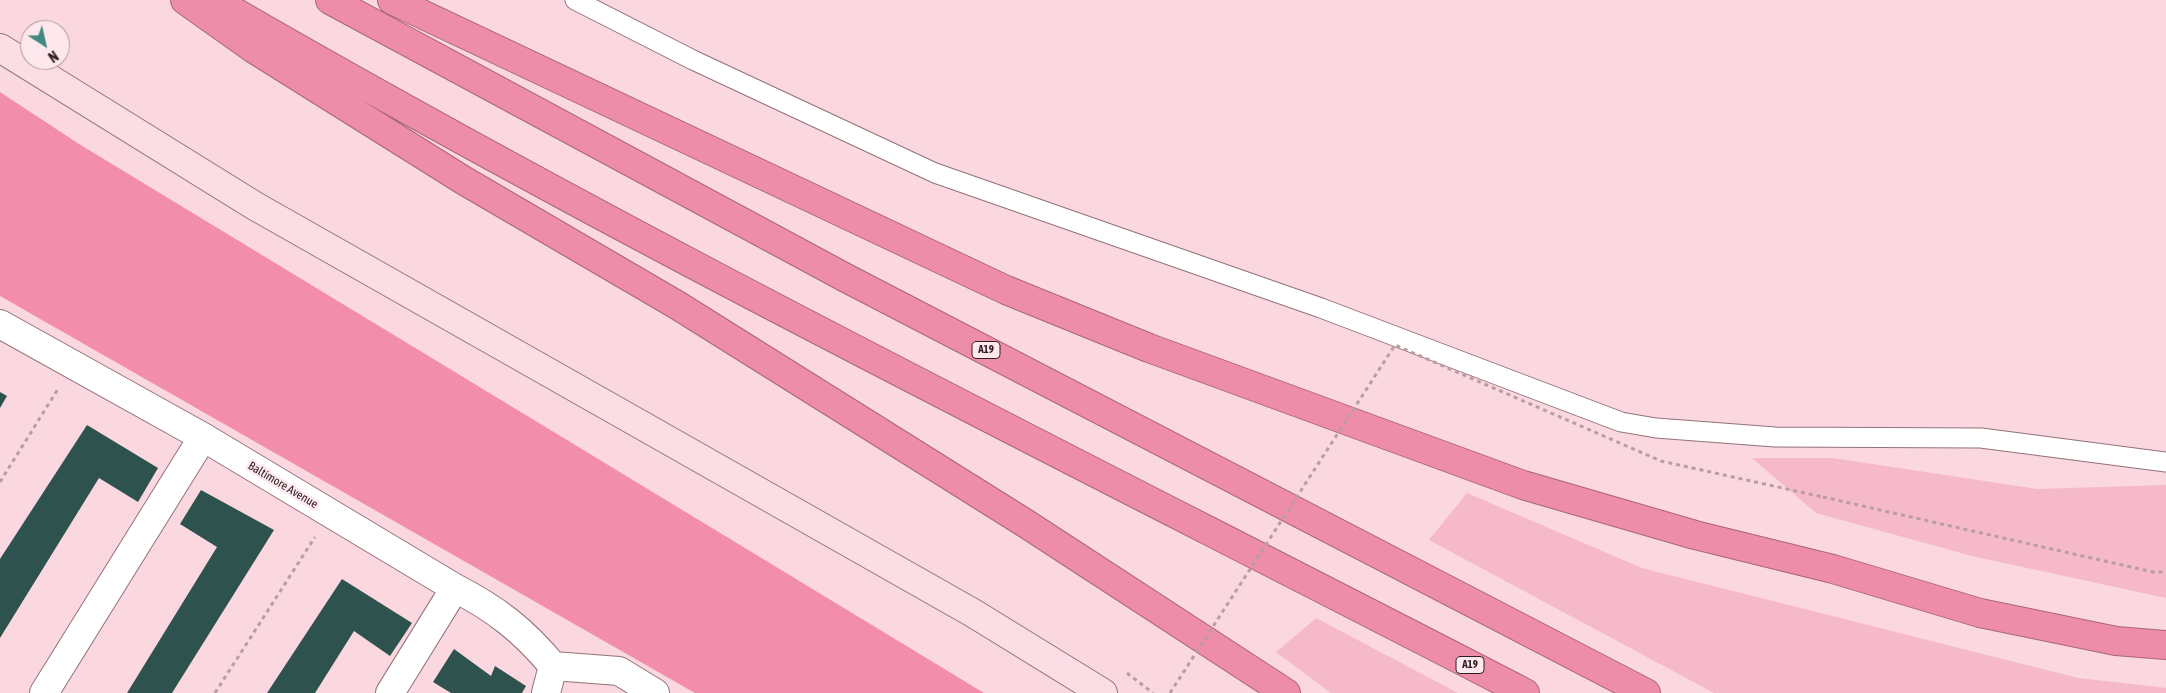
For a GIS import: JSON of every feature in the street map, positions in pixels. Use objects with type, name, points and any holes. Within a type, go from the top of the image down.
[{"type":"highway","points":[[185,0],[254,49],[463,180],[678,305],[1026,523],[1286,693]]},
{"type":"highway","name":"A19","points":[[214,0],[584,206],[1525,693]]},
{"type":"highway","name":"A19","points":[[330,0],[863,287],[1646,693]]},
{"type":"highway","points":[[392,0],[1006,290],[1149,348],[1514,482],[1695,535],[1833,569],[1980,613],[2116,641],[2166,645]]},
{"type":"street","points":[[0,48],[255,206],[973,613],[1103,693]]},
{"type":"street","name":"Baltimore Avenue","points":[[0,324],[203,437],[454,588],[486,604],[530,639],[553,666]]},
{"type":"street","points":[[44,693],[203,437]]},
{"type":"street","points":[[390,693],[454,588]]},
{"type":"street","points":[[546,693],[553,666],[619,671],[655,693]]},
{"type":"lane","points":[[575,0],[693,60],[935,173],[1321,308],[1621,422],[1656,428],[1775,437],[1981,438],[2166,462]]},
{"type":"path","points":[[1170,693],[1395,345],[1661,461],[2144,570],[2166,572]]},
{"type":"path","points":[[0,482],[73,365]]},
{"type":"path","points":[[215,693],[330,514]]},
{"type":"shaded area","points":[[0,92],[79,144],[984,693],[695,693],[0,296]]},
{"type":"shaded area","points":[[1752,458],[1833,458],[2037,489],[2166,485],[2166,598],[1972,556],[1816,513]]},
{"type":"shaded area","points":[[1467,493],[1642,568],[2078,678],[2166,688],[2166,693],[1714,693],[1429,540]]},
{"type":"shaded area","points":[[1316,618],[1458,693],[1331,693],[1276,652]]},
{"type":"building","points":[[0,392],[7,396],[0,408]]},
{"type":"building","points":[[87,425],[158,468],[138,502],[99,478],[0,638],[0,559]]},
{"type":"building","points":[[201,490],[274,530],[172,693],[127,693],[217,547],[180,524]]},
{"type":"building","points":[[342,579],[412,623],[390,656],[354,631],[315,693],[267,693]]},
{"type":"building","points":[[454,649],[491,676],[495,666],[526,686],[522,693],[451,693],[433,682]]}]
